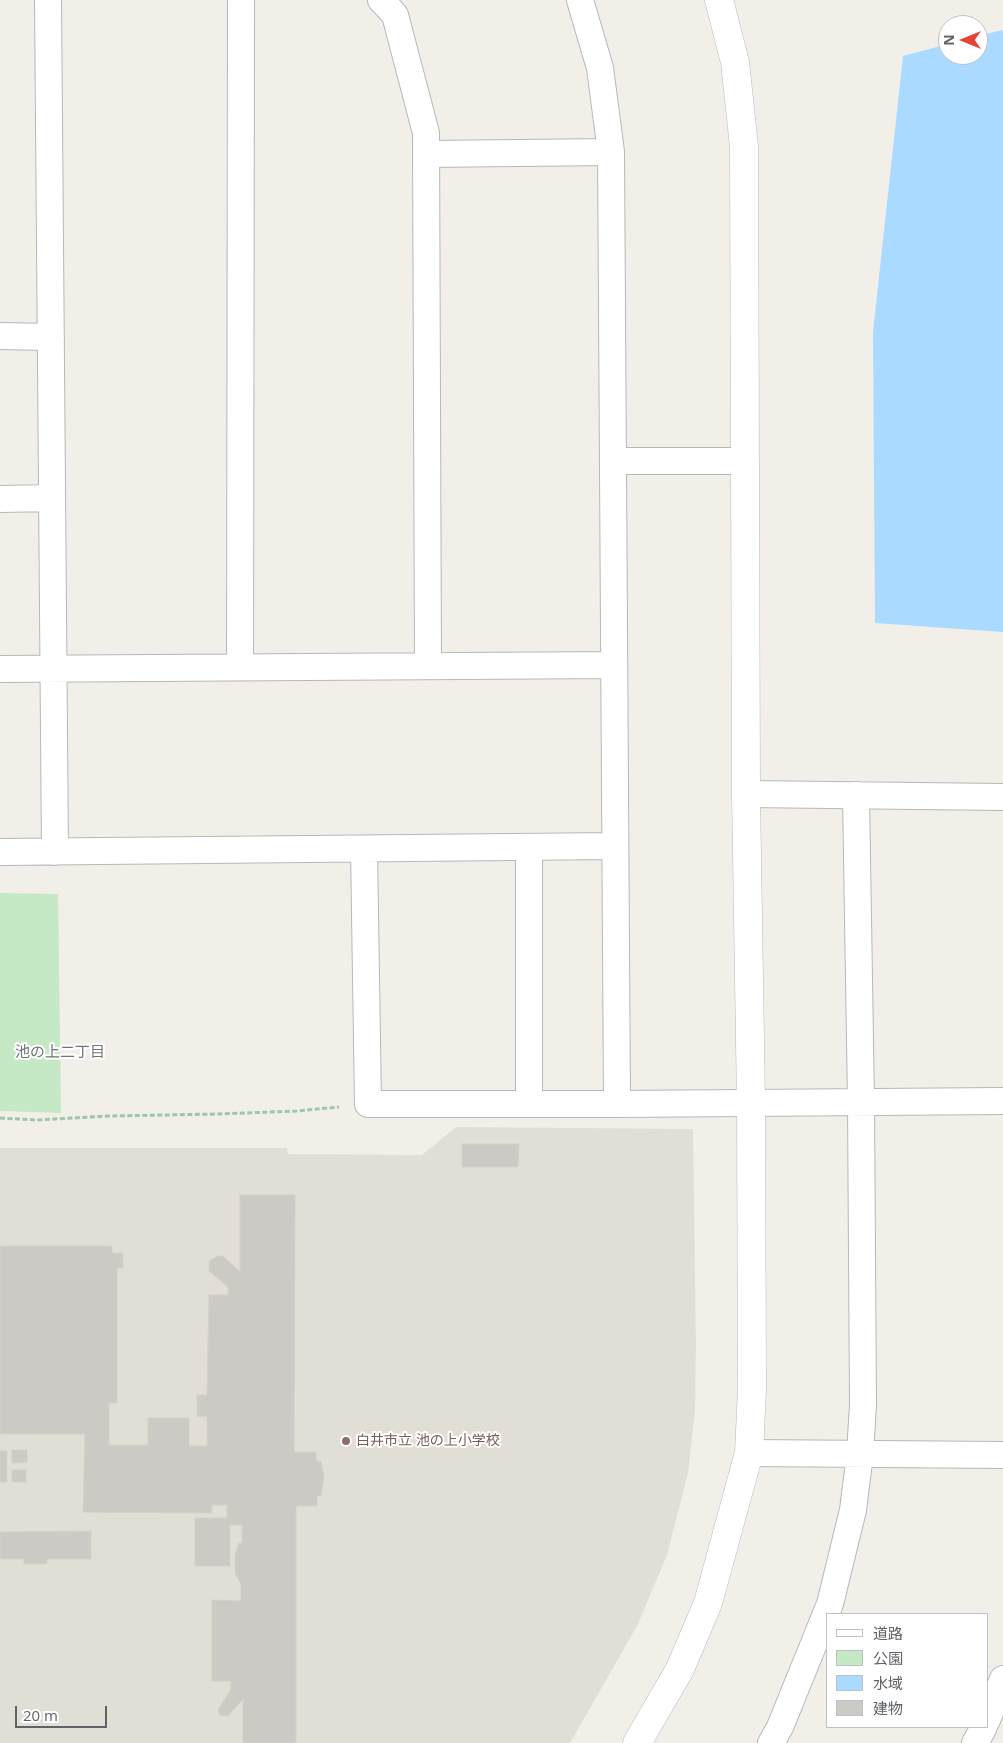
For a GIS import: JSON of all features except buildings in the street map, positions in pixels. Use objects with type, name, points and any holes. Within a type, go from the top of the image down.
[{"type":"street","points":[[48,0],[55,852]]},
{"type":"street","points":[[240,667],[241,0]]},
{"type":"street","points":[[381,0],[395,15],[426,134],[428,666]]},
{"type":"street","points":[[580,0],[600,68],[611,152],[617,1104]]},
{"type":"street","points":[[637,1743],[680,1670],[708,1603],[749,1453],[752,1389],[751,1103],[746,794],[744,146],[735,62],[719,0]]},
{"type":"street","points":[[426,154],[611,152]]},
{"type":"street","points":[[0,336],[50,337]]},
{"type":"street","points":[[613,461],[745,461]]},
{"type":"street","points":[[0,499],[52,498]]},
{"type":"street","points":[[0,669],[614,666]]},
{"type":"street","points":[[746,794],[1003,797]]},
{"type":"street","points":[[826,1613],[853,1510],[860,1454],[863,1405],[856,795]]},
{"type":"street","points":[[0,852],[615,846]]},
{"type":"street","points":[[530,847],[530,1104]]},
{"type":"street","points":[[364,849],[368,1104],[1003,1101]]},
{"type":"street","points":[[749,1453],[1003,1455]]},
{"type":"street","points":[[771,1743],[780,1728],[826,1614]]},
{"type":"street","points":[[988,1717],[1003,1679]]},
{"type":"street","points":[[988,1726],[1003,1725]]},
{"type":"street","points":[[975,1743],[984,1728]]},
{"type":"path","points":[[0,1118],[37,1120],[109,1116],[297,1111],[368,1104]]},
{"type":"shaded area","name":"白井市立 池の上小学校","points":[[456,1127],[693,1129],[696,1345],[695,1410],[688,1473],[667,1555],[637,1626],[570,1743],[0,1743],[0,1148],[287,1148],[288,1154],[422,1155]]},
{"type":"green space","points":[[0,893],[58,894],[61,1113],[0,1111]]},
{"type":"water","points":[[1003,30],[1003,632],[875,623],[873,332],[903,56],[938,47],[938,65],[988,65],[988,34]]},
{"type":"place","name":"白井市立 池の上小学校","points":[[346,1441]]},
{"type":"district","name":"池の上二丁目","points":[[60,1053]]}]
